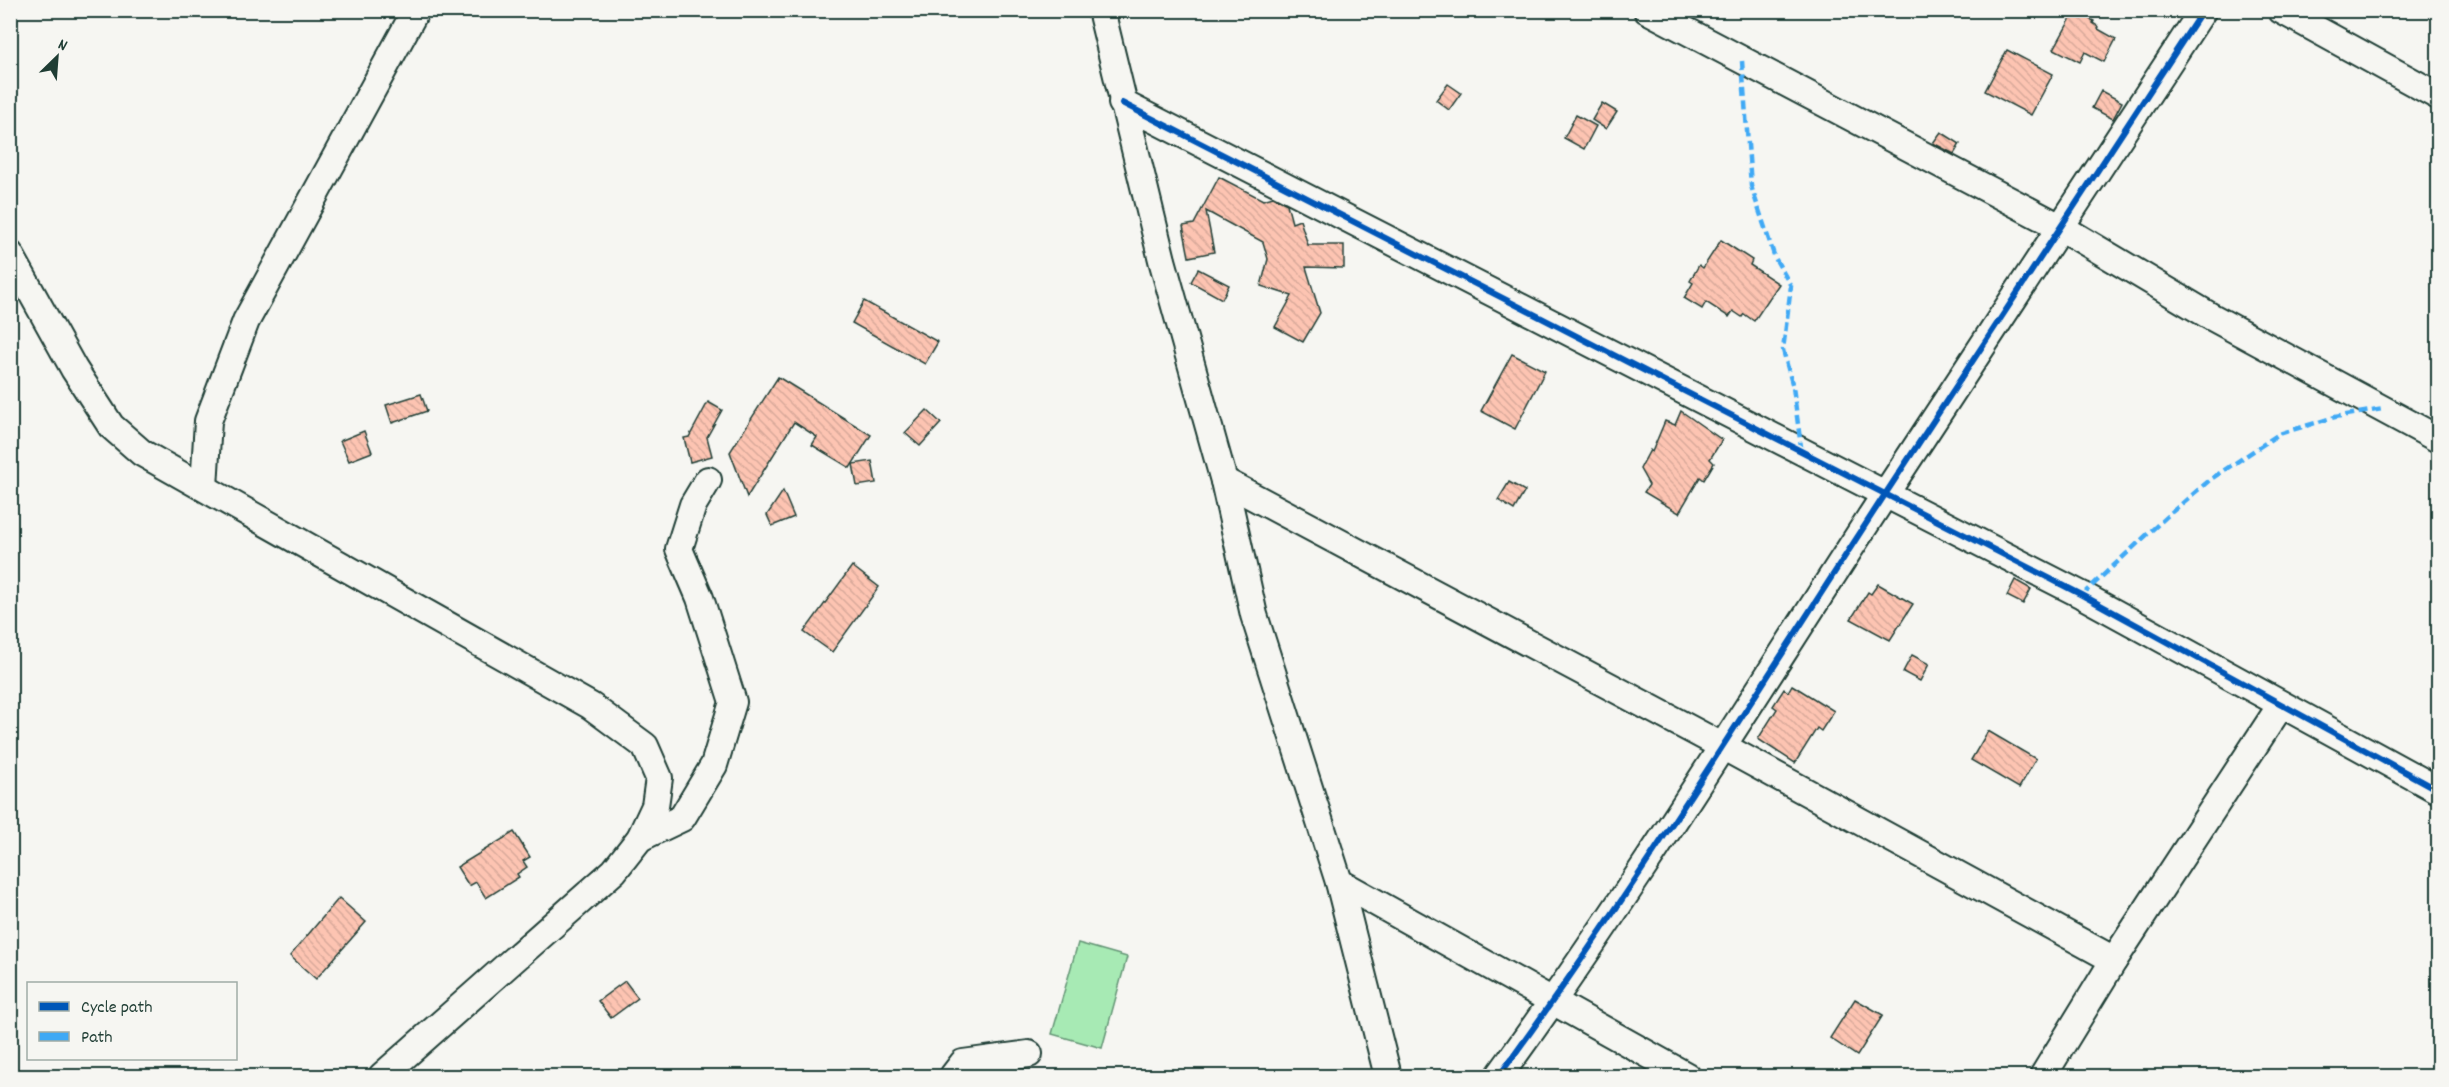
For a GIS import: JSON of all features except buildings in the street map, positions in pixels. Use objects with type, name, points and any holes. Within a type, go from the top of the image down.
[{"type":"street","points":[[204,487],[208,420],[246,321],[416,10]]},
{"type":"street","points":[[1101,10],[1162,260],[1224,481],[1254,615],[1339,882],[1388,1077]]},
{"type":"street","points":[[1647,10],[2062,228],[2219,321],[2439,439]]},
{"type":"street","points":[[1499,1077],[1554,1001],[1724,747],[1886,494],[2203,10]]},
{"type":"street","points":[[2281,10],[2439,96]]},
{"type":"street","points":[[1122,103],[1791,448],[2082,595],[2439,790]]},
{"type":"street","points":[[10,254],[74,369],[111,426],[141,453],[591,706],[645,746],[659,778],[655,806],[640,838],[614,871],[382,1077]]},
{"type":"street","points":[[640,838],[682,818],[714,765],[733,702],[700,598],[679,549],[693,505],[708,480]]},
{"type":"street","points":[[1224,481],[1724,747],[2114,960]]},
{"type":"street","points":[[2043,1077],[2114,960],[2282,705]]},
{"type":"street","points":[[1339,882],[1687,1077]]},
{"type":"street","points":[[952,1077],[963,1063],[1029,1054]]},
{"type":"green space","points":[[1078,943],[1127,957],[1102,1048],[1052,1034]]},
{"type":"marked path","points":[[1742,61],[1751,186],[1775,258],[1791,286],[1783,350],[1793,387],[1802,454]]},
{"type":"marked path","points":[[2082,595],[2166,517],[2211,479],[2279,434],[2335,417],[2383,409]]},
{"type":"cycle path","points":[[1499,1076],[1648,861],[2203,10]]},
{"type":"cycle path","points":[[1122,103],[2082,595],[2438,790]]}]
